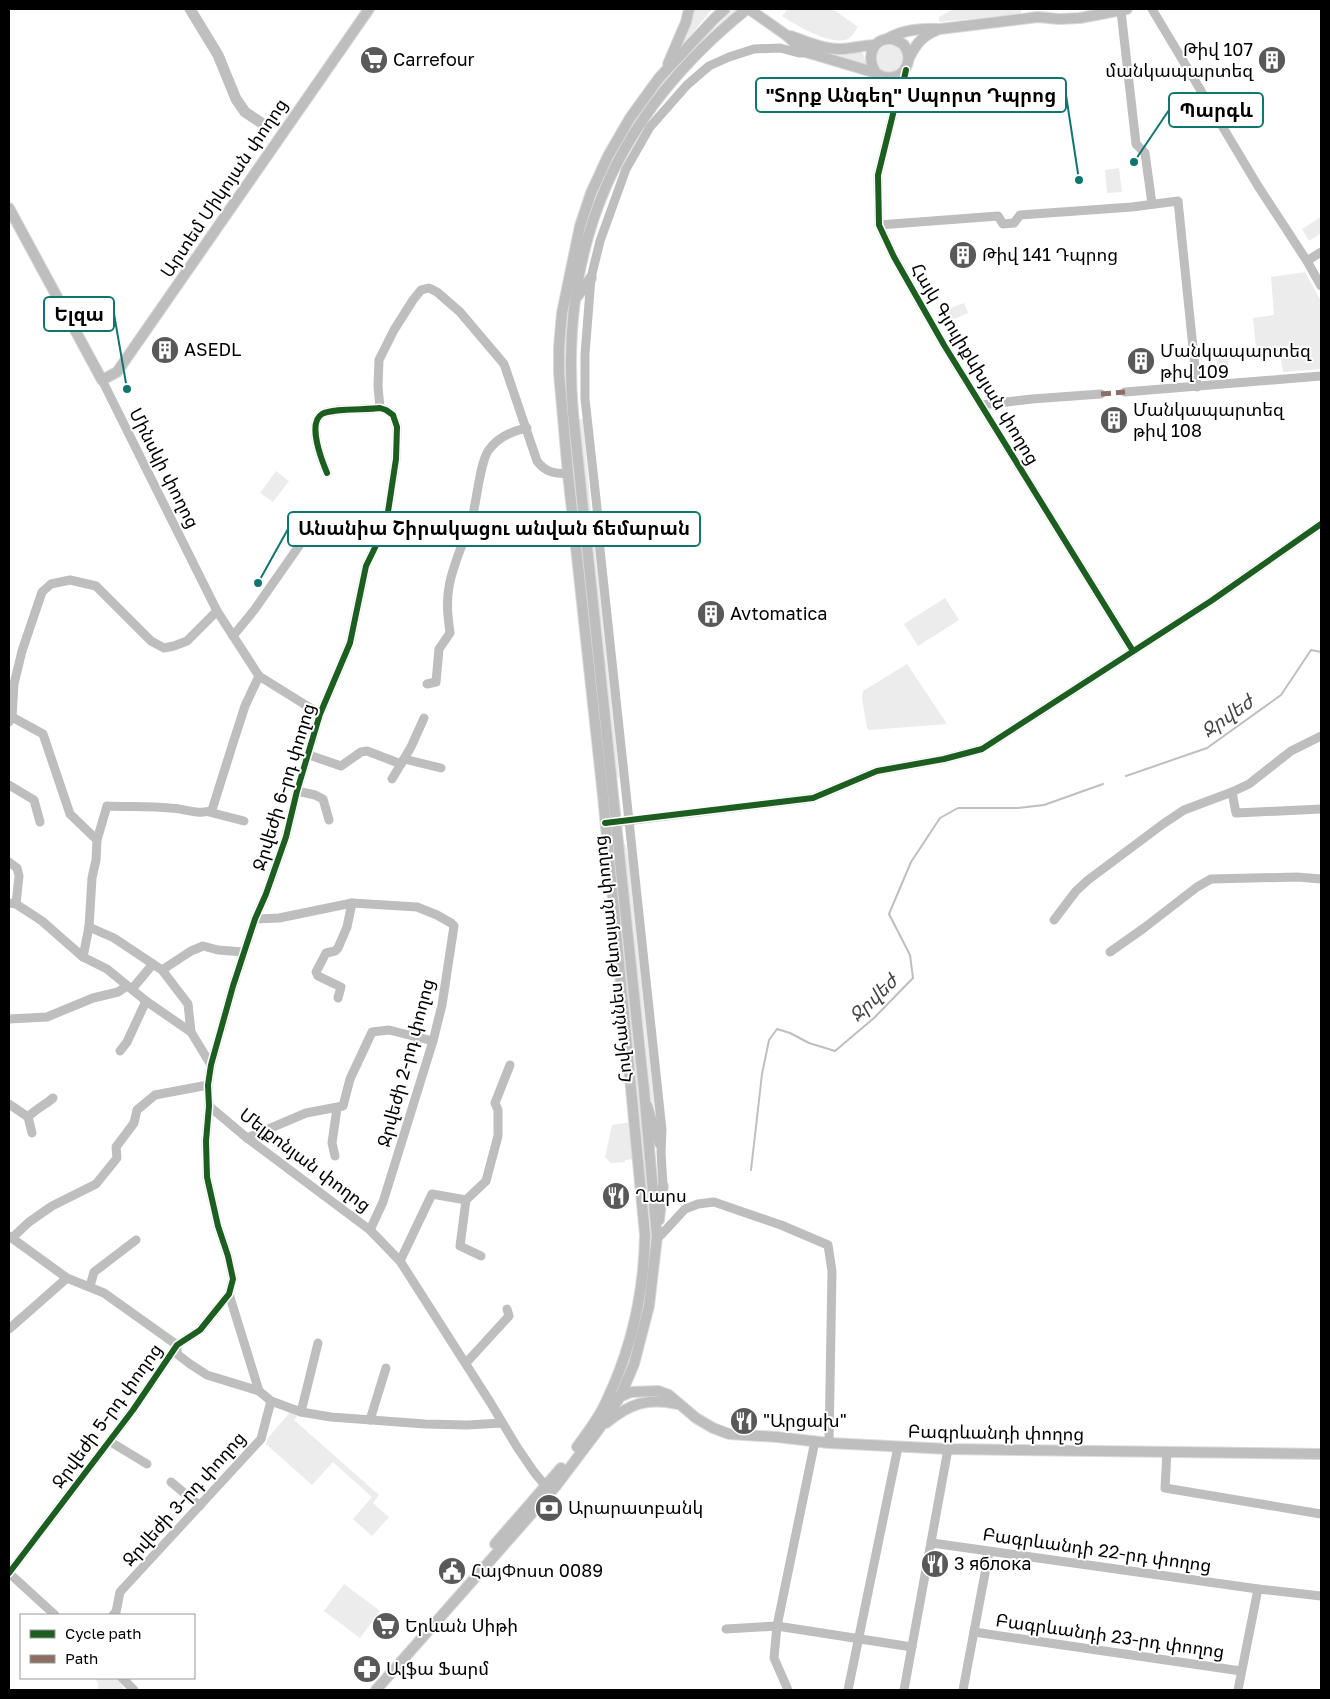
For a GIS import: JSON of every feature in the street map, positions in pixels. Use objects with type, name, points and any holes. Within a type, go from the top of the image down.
[{"type":"main road","name":"Արտեմ Միկոյան փողոց","points":[[102,380],[117,372],[369,9]]},
{"type":"main road","points":[[666,71],[686,22],[689,9]]},
{"type":"main road","name":"Հովհաննես Թևոսյան փողոց","points":[[376,1690],[599,1429],[620,1397],[638,1351],[649,1306],[649,1271],[586,528],[559,347],[562,313],[580,226],[591,193],[608,156],[630,118],[666,71],[725,9]]},
{"type":"main road","points":[[748,9],[809,53],[894,78],[906,70],[915,45],[921,38],[940,29]]},
{"type":"main road","name":"Հովհաննես Թևոսյան փողոց","points":[[566,389],[574,301],[585,244],[604,190],[639,124],[663,93],[698,53],[748,9]]},
{"type":"main road","points":[[1038,17],[1050,9]]},
{"type":"main road","points":[[782,32],[809,43],[841,49],[862,45],[875,45],[896,33],[928,28],[940,29],[1038,17],[1080,18],[1124,10]]},
{"type":"main road","points":[[887,39],[896,40],[904,45],[909,58]]},
{"type":"main road","points":[[875,45],[870,58],[872,67],[877,74]]},
{"type":"main road","name":"Մինսկի փողոց","points":[[9,208],[102,380]]},
{"type":"main road","points":[[574,301],[591,278]]},
{"type":"main road","name":"Հովհաննես Թևոսյան փողոց","points":[[368,1690],[549,1489],[598,1416],[606,1403],[624,1361],[649,1271],[656,1235],[644,1090],[574,532],[568,474],[568,413]]},
{"type":"main road","points":[[574,532],[586,528]]},
{"type":"main road","points":[[656,1235],[663,1186]]},
{"type":"main road","name":"Բագրևանդի փողոց","points":[[606,1403],[631,1392],[658,1391],[669,1395],[679,1405],[713,1428],[729,1434],[898,1447],[1321,1454]]},
{"type":"main road","name":"Բագրևանդի փողոց","points":[[599,1429],[615,1416],[640,1403],[654,1400],[679,1405]]},
{"type":"main road","points":[[598,1416],[599,1429]]},
{"type":"street","points":[[1152,9],[1258,186],[1321,286]]},
{"type":"street","points":[[1124,10],[1136,144],[1145,153],[1152,204]]},
{"type":"street","points":[[650,127],[696,77],[709,66],[754,49],[780,48],[799,53],[809,53]]},
{"type":"street","name":"Հայկ Գյուլիքևխյան փողոց","points":[[906,70],[878,175],[879,226],[894,257],[934,327],[1133,651]]},
{"type":"street","points":[[877,74],[890,94],[894,110]]},
{"type":"street","points":[[660,1152],[662,1130],[599,538],[586,528],[598,517],[585,399],[585,354],[591,278],[600,241],[617,192],[637,149],[650,127],[663,93]]},
{"type":"street","points":[[879,226],[996,216],[998,216],[1003,224],[1014,223],[1020,215],[1178,202],[1197,387]]},
{"type":"street","points":[[1307,261],[1321,252]]},
{"type":"street","points":[[327,472],[316,437],[318,419],[321,414],[334,411],[380,408],[378,386],[379,360],[394,330],[413,300],[421,290],[429,288],[437,292],[460,312],[504,364],[537,461],[542,468],[547,472],[568,474]]},
{"type":"street","points":[[1125,392],[1321,376]]},
{"type":"street","name":"Մինսկի փողոց","points":[[102,380],[217,611],[259,676]]},
{"type":"street","points":[[981,405],[1101,394]]},
{"type":"street","name":"Ջրվեժի 6-րդ փողոց","points":[[211,1065],[244,952],[286,837],[297,791],[320,714],[350,643],[366,566],[386,525],[396,459],[397,426],[393,415],[380,408]]},
{"type":"street","points":[[427,684],[436,682],[439,649],[450,633],[449,588],[455,563],[472,516],[488,451],[501,438],[513,431],[527,428]]},
{"type":"street","points":[[610,823],[813,798],[877,771],[944,759],[982,749],[1211,601],[1321,524]]},
{"type":"street","points":[[386,525],[444,527],[466,530]]},
{"type":"street","points":[[233,636],[255,609],[308,533]]},
{"type":"street","points":[[97,840],[70,814],[42,734],[10,720],[14,684],[22,651],[42,592],[51,584],[70,580],[96,586],[151,641],[164,648],[187,641],[217,611]]},
{"type":"street","points":[[209,812],[214,807],[245,706],[259,676],[320,714]]},
{"type":"street","points":[[392,779],[411,748],[424,718]]},
{"type":"street","points":[[1054,920],[1076,891],[1088,880],[1161,825],[1184,810],[1249,784],[1291,751],[1321,736]]},
{"type":"street","points":[[309,755],[341,766],[361,752],[367,751],[402,762],[440,768]]},
{"type":"street","points":[[9,785],[34,800],[40,822]]},
{"type":"street","points":[[297,791],[323,799],[329,820]]},
{"type":"street","points":[[1232,792],[1236,813],[1321,809]]},
{"type":"street","points":[[83,956],[89,927],[97,840],[107,806],[172,808],[209,812],[244,821]]},
{"type":"street","points":[[9,862],[17,868],[19,876],[12,904],[42,921],[83,956],[107,969],[191,1032],[211,1065],[208,1085],[207,1176],[218,1226],[233,1279],[229,1294],[260,1391]]},
{"type":"street","points":[[1110,952],[1210,879],[1297,877],[1321,879]]},
{"type":"street","points":[[338,998],[341,988],[318,976],[316,972],[326,953],[335,951],[338,948],[347,927],[352,903]]},
{"type":"street","name":"Ջրվեժի 2-րդ փողոց","points":[[255,919],[279,918],[352,903],[417,906],[452,923],[454,926],[442,1005],[433,1041],[383,1202],[370,1230]]},
{"type":"street","points":[[89,927],[114,938],[162,970],[188,1004],[191,1032]]},
{"type":"street","points":[[162,970],[190,951],[203,946],[218,950],[244,952]]},
{"type":"street","points":[[9,1019],[47,1016],[93,998],[130,988],[153,964]]},
{"type":"street","points":[[120,1051],[127,1042],[146,1000]]},
{"type":"street","points":[[247,1138],[306,1113],[341,1107],[344,1103],[350,1079],[372,1032],[389,1030],[433,1041]]},
{"type":"street","points":[[481,1256],[460,1246],[466,1200],[486,1180],[498,1136],[498,1110],[495,1103],[510,1066]]},
{"type":"street","points":[[208,1085],[155,1095],[137,1110],[134,1123],[116,1147],[117,1158],[96,1184],[52,1206],[10,1237],[67,1278],[90,1286],[104,1294],[177,1345],[177,1354],[207,1376],[260,1391],[271,1401],[301,1412],[331,1417],[466,1425],[502,1423]]},
{"type":"street","points":[[644,1090],[660,1152],[663,1186]]},
{"type":"street","points":[[28,1117],[35,1110],[54,1098]]},
{"type":"street","points":[[9,1104],[28,1117],[32,1133]]},
{"type":"street","name":"Մելքոնյան փողոց","points":[[209,1106],[247,1138],[370,1230],[400,1261],[534,1472],[549,1489]]},
{"type":"street","points":[[335,1156],[332,1143],[337,1108]]},
{"type":"street","points":[[400,1261],[432,1194],[466,1200]]},
{"type":"street","points":[[656,1235],[661,1236],[686,1209],[698,1204],[714,1202],[781,1225],[828,1245],[832,1271],[829,1442]]},
{"type":"street","points":[[90,1286],[94,1272],[136,1240]]},
{"type":"street","points":[[9,1329],[67,1278]]},
{"type":"street","name":"Ջրվեժի 5-րդ փողոց","points":[[9,1573],[133,1410],[177,1345],[200,1330],[229,1294]]},
{"type":"street","points":[[466,1363],[509,1316],[507,1310]]},
{"type":"street","points":[[301,1412],[318,1343]]},
{"type":"street","points":[[370,1420],[386,1368]]},
{"type":"street","name":"Ջրվեժի 3-րդ փողոց","points":[[114,1614],[120,1592],[261,1439],[271,1401]]},
{"type":"street","points":[[109,1441],[147,1464]]},
{"type":"street","points":[[788,1690],[774,1658],[778,1626],[815,1441]]},
{"type":"street","points":[[848,1690],[898,1447]]},
{"type":"street","points":[[904,1690],[948,1449]]},
{"type":"street","points":[[1167,1452],[1165,1488],[1321,1514]]},
{"type":"street","points":[[172,1482],[200,1506]]},
{"type":"street","name":"Բագրևանդի 22-րդ փողոց","points":[[932,1542],[989,1552],[1321,1596]]},
{"type":"street","points":[[963,1690],[989,1552]]},
{"type":"street","points":[[9,1573],[54,1614]]},
{"type":"street","points":[[1238,1690],[1258,1589]]},
{"type":"street","points":[[726,1629],[778,1626],[912,1647]]},
{"type":"street","name":"Բագրևանդի 23-րդ փողոց","points":[[974,1632],[1241,1672]]},
{"type":"street","points":[[123,1679],[131,1689]]},
{"type":"shaded area","points":[[694,9],[712,9],[680,48],[686,37]]},
{"type":"shaded area","points":[[734,9],[740,9],[716,30],[673,74],[698,43]]},
{"type":"shaded area","points":[[788,9],[833,9],[858,27],[848,39],[832,40],[814,34],[782,16]]},
{"type":"shaded area","points":[[953,9],[1021,9],[1021,14],[939,22],[939,17]]},
{"type":"shaded area","points":[[890,45],[900,49],[904,59],[900,69],[890,73],[880,69],[876,59],[880,49]]},
{"type":"shaded area","points":[[862,50],[868,68],[826,55],[824,51]]},
{"type":"shaded area","points":[[666,80],[590,217],[567,388],[564,388],[567,317],[572,282],[589,214],[601,181],[616,149],[649,98]]},
{"type":"shaded area","points":[[1119,168],[1122,192],[1107,193],[1105,170]]},
{"type":"shaded area","points":[[1321,217],[1321,233],[1309,241],[1302,229]]},
{"type":"shaded area","points":[[1305,272],[1321,301],[1321,369],[1283,372],[1280,355],[1257,357],[1253,318],[1274,315],[1271,277]]},
{"type":"shaded area","points":[[964,303],[968,313],[949,321],[945,310]]},
{"type":"shaded area","points":[[1228,355],[1229,374],[1221,375],[1218,371],[1216,356]]},
{"type":"shaded area","points":[[576,419],[583,419],[591,511],[586,510]]},
{"type":"shaded area","points":[[276,471],[289,481],[273,502],[260,493]]},
{"type":"shaded area","points":[[596,539],[619,778],[614,778],[590,540]]},
{"type":"shaded area","points":[[945,598],[959,620],[918,646],[904,624]]},
{"type":"shaded area","points":[[907,664],[947,724],[869,730],[867,728],[862,698],[863,691]]},
{"type":"shaded area","points":[[623,843],[626,845],[627,853],[632,862],[659,1134],[651,1102],[644,1028],[639,1007],[621,846]]},
{"type":"shaded area","points":[[611,846],[614,846],[635,1045],[652,1239],[651,1262],[648,1261],[648,1208]]},
{"type":"shaded area","points":[[631,1122],[634,1159],[611,1163],[605,1157],[612,1125]]},
{"type":"shaded area","points":[[291,1411],[297,1416],[294,1420],[379,1495],[373,1503],[389,1517],[372,1536],[353,1519],[372,1497],[333,1462],[312,1485],[266,1444],[268,1438]]},
{"type":"shaded area","points":[[344,1584],[380,1611],[360,1638],[324,1611]]},
{"type":"shaded area","points":[[96,1679],[117,1679],[124,1688],[122,1690],[98,1690]]},
{"type":"waterway","points":[[190,9],[218,55],[236,99],[245,112],[266,126]]},
{"type":"waterway","name":"Ջրվեժ","points":[[1126,776],[1207,748],[1281,695],[1311,650],[1321,652]]},
{"type":"waterway","name":"Ջրվեժ","points":[[751,1170],[762,1074],[769,1040],[777,1029],[790,1033],[809,1043],[835,1051],[874,1018],[913,978],[910,955],[889,914],[911,862],[940,818],[958,808],[1018,808],[1044,805],[1103,784]]},
{"type":"marked path","points":[[1101,394],[1125,392]]},
{"type":"cycle path","points":[[906,70],[878,175],[879,225],[894,257],[944,345],[1133,651]]},
{"type":"cycle path","points":[[9,1573],[133,1410],[177,1345],[200,1330],[229,1294],[233,1279],[207,1177],[206,1141],[209,1106],[208,1085],[211,1065],[233,986],[255,919],[286,837],[297,791],[320,714],[350,643],[366,566],[386,525],[396,459],[397,427],[393,415],[380,408],[341,410],[322,414],[316,425],[316,433],[319,451],[327,473]]},
{"type":"cycle path","points":[[605,823],[813,798],[877,771],[944,759],[982,749],[1211,601],[1321,524]]},
{"type":"place","name":"Carrefour","points":[[374,60]]},
{"type":"place","name":"Թիվ 107 մանկապարտեզ","points":[[1272,60]]},
{"type":"place","name":"Պարգև","points":[[1134,162]]},
{"type":"place","name":"\"Տորք Անգեղ\" Սպորտ Դպրոց","points":[[1079,180]]},
{"type":"place","name":"Թիվ 141 Դպրոց","points":[[963,255]]},
{"type":"place","name":"ASEDL","points":[[165,350]]},
{"type":"place","name":"Մանկապարտեզ թիվ 109","points":[[1141,361]]},
{"type":"place","name":"Ելզա","points":[[127,389]]},
{"type":"place","name":"Մանկապարտեզ թիվ 108","points":[[1114,420]]},
{"type":"place","name":"Անանիա Շիրակացու անվան ճեմարան","points":[[258,583]]},
{"type":"place","name":"Avtomatica","points":[[711,614]]},
{"type":"place","name":"Ղարս","points":[[616,1196]]},
{"type":"place","name":"\"Արցախ\"","points":[[744,1421]]},
{"type":"place","name":"Արարատբանկ","points":[[549,1508]]},
{"type":"place","name":"3 яблока","points":[[935,1564]]},
{"type":"place","name":"ՀայՓոստ 0089","points":[[452,1571]]},
{"type":"place","name":"Երևան Սիթի","points":[[386,1626]]},
{"type":"place","name":"Ալֆա Ֆարմ","points":[[367,1669]]}]
